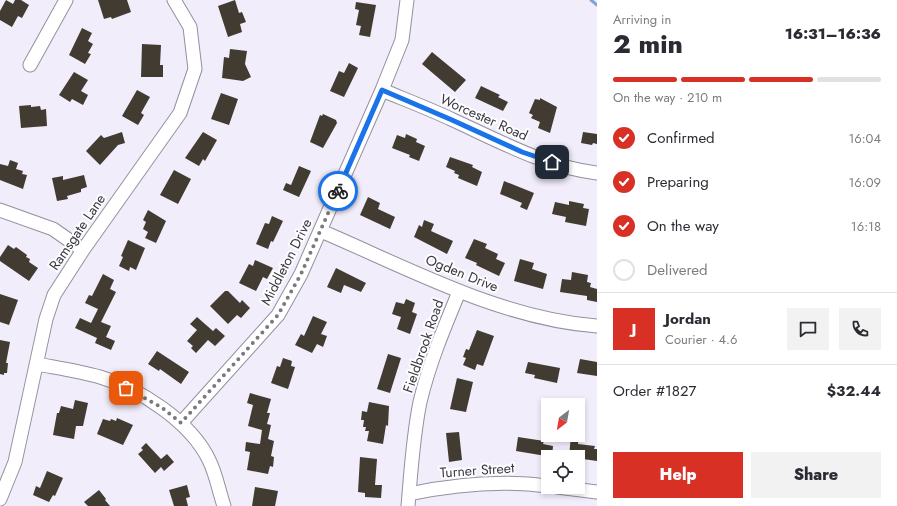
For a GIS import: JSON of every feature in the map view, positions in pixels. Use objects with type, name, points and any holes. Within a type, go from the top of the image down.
[{"type":"street","points":[[30,65],[66,0]]},
{"type":"street","name":"Ramsgate Lane","points":[[0,499],[15,462],[46,319],[54,295],[83,250],[180,113],[194,69],[190,27],[174,0]]},
{"type":"street","name":"Middleton Drive","points":[[181,423],[278,315],[301,274],[382,90],[402,40],[407,0]]},
{"type":"street","name":"Worcester Road","points":[[382,90],[522,152],[582,171],[597,173]]},
{"type":"street","points":[[0,210],[53,230],[83,250]]},
{"type":"street","name":"Ogden Drive","points":[[321,231],[459,292],[538,317],[579,325],[597,326]]},
{"type":"street","name":"Fieldbrook Road","points":[[409,500],[412,455],[420,402],[435,352],[459,292]]},
{"type":"street","points":[[37,364],[101,377],[138,393],[161,407],[181,423],[198,442],[209,460],[224,506]]},
{"type":"street","name":"Turner Street","points":[[409,500],[449,486],[492,482],[541,485]]},
{"type":"street","points":[[585,490],[597,492]]},
{"type":"building","points":[[6,0],[13,4],[15,0],[21,0],[29,5],[22,18],[18,16],[12,27],[0,20],[0,11]]},
{"type":"building","points":[[98,0],[127,0],[131,12],[112,19],[111,17],[104,19]]},
{"type":"building","points":[[235,0],[239,13],[242,12],[246,22],[240,24],[242,32],[228,37],[218,6]]},
{"type":"building","points":[[356,2],[376,5],[370,37],[359,35],[361,26],[356,25],[359,10],[355,9]]},
{"type":"building","points":[[82,28],[92,33],[88,41],[93,44],[88,53],[91,54],[85,64],[69,55]]},
{"type":"building","points":[[142,44],[161,45],[160,65],[163,65],[163,77],[141,77]]},
{"type":"building","points":[[230,49],[247,51],[245,64],[251,77],[243,81],[222,78],[224,57],[229,58]]},
{"type":"building","points":[[432,52],[466,80],[455,92],[422,64]]},
{"type":"building","points":[[349,63],[358,68],[344,97],[330,91],[339,71],[344,73]]},
{"type":"building","points":[[74,72],[88,80],[81,91],[88,95],[83,105],[72,99],[70,102],[59,95]]},
{"type":"building","points":[[481,86],[500,95],[498,97],[508,102],[503,111],[475,98]]},
{"type":"building","points":[[137,90],[150,97],[141,113],[144,115],[138,125],[122,116]]},
{"type":"building","points":[[221,93],[238,99],[229,125],[211,119]]},
{"type":"building","points":[[540,98],[557,107],[550,133],[538,128],[540,122],[531,118],[533,115],[529,113],[535,99],[540,100]]},
{"type":"building","points":[[31,105],[31,107],[40,106],[41,110],[46,109],[47,126],[21,128],[19,106]]},
{"type":"building","points":[[323,114],[336,120],[337,123],[323,148],[310,142],[320,115],[322,116]]},
{"type":"building","points":[[122,132],[125,143],[118,145],[100,165],[86,151],[101,135],[104,138]]},
{"type":"building","points":[[203,132],[217,140],[205,161],[203,159],[199,166],[185,158]]},
{"type":"building","points":[[583,132],[597,134],[597,144],[593,143],[592,145],[581,143]]},
{"type":"building","points":[[406,134],[417,139],[416,142],[425,146],[419,161],[409,157],[410,155],[392,148],[397,135],[405,138]]},
{"type":"building","points":[[450,157],[473,165],[472,167],[482,172],[477,186],[458,178],[459,175],[454,173],[455,171],[446,167]]},
{"type":"building","points":[[10,160],[18,163],[16,169],[23,171],[22,174],[27,175],[23,189],[0,180],[0,164],[8,166]]},
{"type":"building","points":[[299,166],[311,171],[299,197],[283,190],[286,183],[291,185]]},
{"type":"building","points":[[174,170],[191,179],[178,204],[160,195]]},
{"type":"building","points":[[84,175],[87,187],[81,189],[81,192],[67,196],[68,199],[57,201],[52,178],[63,176],[63,180]]},
{"type":"building","points":[[504,181],[534,193],[527,210],[520,207],[522,203],[500,194]]},
{"type":"building","points":[[368,197],[380,203],[378,209],[395,217],[390,229],[360,215]]},
{"type":"building","points":[[569,201],[584,204],[583,208],[589,209],[586,226],[565,222],[566,217],[552,214],[555,202],[569,205]]},
{"type":"building","points":[[148,210],[166,221],[156,243],[145,238],[148,232],[143,229],[146,222],[143,220]]},
{"type":"building","points":[[272,216],[283,221],[268,249],[256,244],[265,223],[269,224]]},
{"type":"building","points":[[424,220],[434,224],[431,231],[453,241],[447,254],[414,237],[419,225],[422,227]]},
{"type":"building","points":[[474,239],[487,244],[485,248],[498,254],[496,259],[505,263],[499,276],[465,258]]},
{"type":"building","points":[[128,240],[145,248],[136,270],[130,267],[129,271],[119,266],[123,257],[121,256]]},
{"type":"building","points":[[8,245],[14,249],[16,247],[27,255],[26,257],[30,259],[29,262],[38,268],[29,281],[0,261],[0,257]]},
{"type":"building","points":[[520,259],[534,263],[532,269],[547,274],[543,289],[514,281]]},
{"type":"building","points":[[255,260],[273,268],[267,279],[263,277],[256,291],[239,283],[249,264],[253,266]]},
{"type":"building","points":[[336,268],[366,283],[361,292],[344,285],[341,293],[327,287]]},
{"type":"building","points":[[572,272],[588,275],[587,282],[591,283],[590,287],[597,289],[597,302],[587,300],[587,296],[560,292],[562,279],[571,280]]},
{"type":"building","points":[[103,274],[114,280],[110,289],[116,292],[101,322],[111,326],[106,337],[115,341],[111,350],[95,343],[97,338],[75,328],[80,318],[91,323],[98,309],[85,303],[89,295],[92,296]]},
{"type":"building","points":[[225,291],[228,291],[240,303],[242,300],[250,308],[241,318],[237,315],[228,324],[210,306]]},
{"type":"building","points":[[0,294],[18,300],[9,325],[0,322]]},
{"type":"building","points":[[406,299],[415,303],[412,312],[417,314],[410,334],[397,329],[401,317],[392,314],[396,302],[404,304]]},
{"type":"building","points":[[313,316],[327,322],[321,334],[327,336],[323,347],[317,344],[312,353],[295,345],[301,334],[304,336]]},
{"type":"building","points":[[197,317],[213,331],[216,328],[225,336],[215,346],[208,340],[196,353],[191,348],[193,346],[187,341],[197,330],[190,324]]},
{"type":"building","points":[[477,330],[494,336],[483,366],[477,364],[475,370],[463,365],[466,358],[463,357],[466,349],[469,350]]},
{"type":"building","points":[[0,340],[10,342],[6,363],[8,363],[7,373],[4,373],[4,375],[0,374]]},
{"type":"building","points":[[157,351],[189,372],[181,384],[160,369],[159,371],[148,364]]},
{"type":"building","points":[[388,354],[401,358],[390,393],[377,389]]},
{"type":"building","points":[[283,358],[292,361],[291,366],[295,367],[288,389],[271,383],[277,366],[280,367]]},
{"type":"building","points":[[580,359],[597,362],[597,376],[577,373]]},
{"type":"building","points":[[528,362],[560,368],[557,383],[534,378],[535,375],[525,373]]},
{"type":"building","points":[[457,378],[473,382],[466,412],[450,409]]},
{"type":"building","points":[[250,393],[271,399],[267,413],[270,413],[267,424],[271,425],[268,439],[274,441],[271,456],[274,457],[273,467],[270,466],[268,474],[247,470],[250,452],[245,451],[246,442],[260,444],[262,430],[248,426],[253,405],[247,403]]},
{"type":"building","points":[[75,400],[88,403],[83,426],[76,426],[74,439],[53,435],[57,413],[59,413],[61,406],[73,409]]},
{"type":"building","points":[[369,402],[389,406],[388,426],[386,425],[383,444],[367,441],[369,431],[365,431],[366,427],[363,427],[364,420],[361,420],[362,411],[367,412]]},
{"type":"building","points":[[117,418],[133,425],[123,445],[97,434],[103,419],[110,421],[111,419],[116,421]]},
{"type":"building","points":[[459,432],[462,460],[449,462],[446,433]]},
{"type":"building","points":[[518,437],[541,441],[541,442],[544,442],[543,444],[553,446],[553,450],[541,450],[541,455],[516,451]]},
{"type":"building","points":[[570,442],[578,442],[578,444],[595,446],[594,449],[597,449],[597,461],[585,459],[585,450],[570,450]]},
{"type":"building","points":[[146,443],[161,459],[167,454],[174,462],[164,471],[161,467],[155,473],[138,454],[143,450],[141,448]]},
{"type":"building","points":[[360,457],[377,459],[375,485],[382,485],[381,498],[365,497],[365,493],[358,492]]},
{"type":"building","points":[[47,471],[63,478],[55,496],[53,495],[49,502],[33,495],[36,486],[40,488]]},
{"type":"building","points":[[187,485],[190,497],[186,498],[188,506],[174,506],[169,490]]},
{"type":"building","points":[[255,487],[278,491],[275,506],[252,506]]},
{"type":"building","points":[[99,490],[110,506],[88,506],[84,502]]},
{"type":"waterway","points":[[591,0],[597,5]]},
{"type":"way so far","points":[[126,388],[138,393],[161,407],[181,423],[278,315],[301,274],[338,191]]},
{"type":"route","points":[[338,191],[382,90],[522,152],[552,162]]}]
